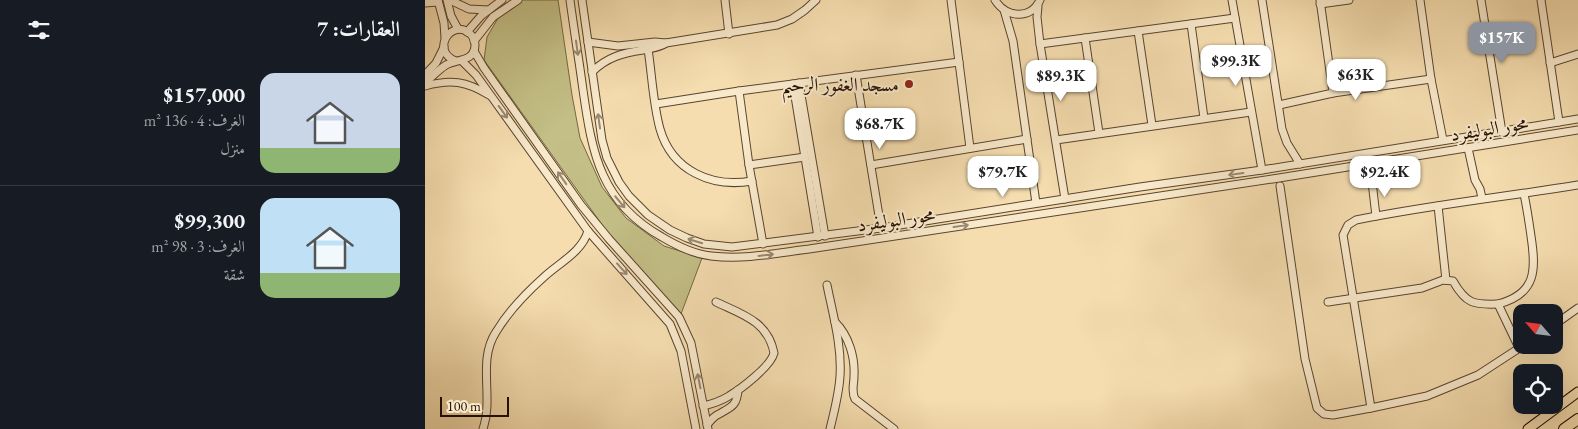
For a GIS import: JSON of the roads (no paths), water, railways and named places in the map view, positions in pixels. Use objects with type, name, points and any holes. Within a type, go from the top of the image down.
[{"type":"highway","points":[[1563,429],[1578,419]]},
{"type":"main road","points":[[1528,429],[1578,392]]},
{"type":"street","points":[[449,0],[469,9],[488,10]]},
{"type":"street","points":[[449,0],[451,16],[458,29]]},
{"type":"street","points":[[467,32],[488,10],[502,0]]},
{"type":"street","points":[[425,85],[441,68],[471,56],[474,51],[475,41],[493,17],[518,0]]},
{"type":"street","name":"محور البوليفرد","points":[[570,0],[588,123],[596,159],[603,177],[612,193],[624,207],[654,233],[681,247],[711,256],[749,256],[792,251],[1155,197],[1578,130]]},
{"type":"street","name":"محور البوليفرد","points":[[581,0],[602,140],[607,158],[619,182],[635,203],[662,225],[695,241],[714,245],[732,247],[763,244],[881,228],[1262,170],[1578,119]]},
{"type":"street","points":[[725,0],[729,34]]},
{"type":"street","points":[[588,42],[618,46],[655,42],[666,43],[729,34],[777,25],[792,19],[817,0]]},
{"type":"street","points":[[951,0],[971,148]]},
{"type":"street","points":[[995,0],[1004,10],[1013,41],[1036,204]]},
{"type":"street","points":[[1232,0],[1262,170]]},
{"type":"street","points":[[1262,0],[1284,136],[1300,164]]},
{"type":"street","points":[[1333,93],[1320,2],[1349,0]]},
{"type":"street","points":[[1420,0],[1431,79],[1443,140]]},
{"type":"street","points":[[1481,0],[1503,132]]},
{"type":"street","points":[[1541,0],[1559,122]]},
{"type":"street","points":[[425,3],[438,1],[444,23],[445,38],[444,47],[436,62],[425,76]]},
{"type":"street","points":[[1004,10],[1019,15],[1029,12],[1039,3]]},
{"type":"street","points":[[1039,3],[1037,17],[1040,44],[1065,199]]},
{"type":"street","points":[[1040,44],[1235,18]]},
{"type":"street","points":[[1191,24],[1204,118]]},
{"type":"street","points":[[445,38],[458,29],[467,32],[475,41]]},
{"type":"street","points":[[1138,31],[1152,125]]},
{"type":"street","points":[[1085,38],[1099,133]]},
{"type":"street","points":[[592,72],[616,55],[659,47],[666,43]]},
{"type":"street","points":[[444,47],[448,56],[471,69],[588,231],[663,316],[674,333],[681,351],[696,429]]},
{"type":"street","points":[[648,49],[657,119],[663,139],[674,155],[688,169],[699,176],[718,182],[738,184],[752,182]]},
{"type":"street","points":[[474,51],[581,205],[609,240],[679,317],[691,343],[707,427]]},
{"type":"street","points":[[1550,63],[1578,54]]},
{"type":"street","points":[[656,104],[796,83],[959,62]]},
{"type":"street","points":[[856,75],[881,228]]},
{"type":"street","points":[[1279,105],[1333,93],[1431,79]]},
{"type":"street","points":[[425,85],[438,82],[453,82],[469,85],[491,96]]},
{"type":"street","points":[[796,83],[805,157],[821,236]]},
{"type":"street","points":[[796,83],[821,236]]},
{"type":"street","points":[[739,91],[749,165],[763,244]]},
{"type":"street","points":[[1056,140],[1251,112]]},
{"type":"street","points":[[871,165],[1027,139]]},
{"type":"street","points":[[1468,148],[1475,180],[1481,189],[1483,198]]},
{"type":"street","points":[[749,165],[805,157]]},
{"type":"street","points":[[1372,182],[1376,216]]},
{"type":"street","points":[[1371,408],[1343,235],[1352,222],[1376,216],[1483,198],[1524,194],[1578,185]]},
{"type":"street","points":[[1280,186],[1305,359],[1317,408],[1320,411],[1329,415],[1427,396],[1478,374],[1513,351]]},
{"type":"street","points":[[1328,302],[1422,288],[1446,280],[1453,282],[1461,295],[1472,302],[1478,304],[1498,304],[1508,301],[1523,290],[1529,283],[1533,273],[1534,261],[1524,194]]},
{"type":"street","points":[[1438,206],[1446,280]]},
{"type":"street","points":[[483,429],[488,406],[488,351],[492,338],[511,312],[534,286],[580,246],[588,231]]},
{"type":"street","points":[[580,246],[599,243]]},
{"type":"street","points":[[827,285],[839,351],[840,379],[830,429]]},
{"type":"street","points":[[703,406],[723,399],[738,390],[771,362],[774,353],[765,332],[758,323],[716,302]]},
{"type":"street","points":[[1498,304],[1513,331]]},
{"type":"street","points":[[1563,319],[1578,308]]},
{"type":"street","points":[[834,321],[844,333],[851,348],[854,368],[852,391],[855,399],[894,429]]},
{"type":"street","points":[[707,427],[716,415],[733,406],[738,390]]},
{"type":"place","name":"مسجد الغفور الرحيم","points":[[909,84]]}]
